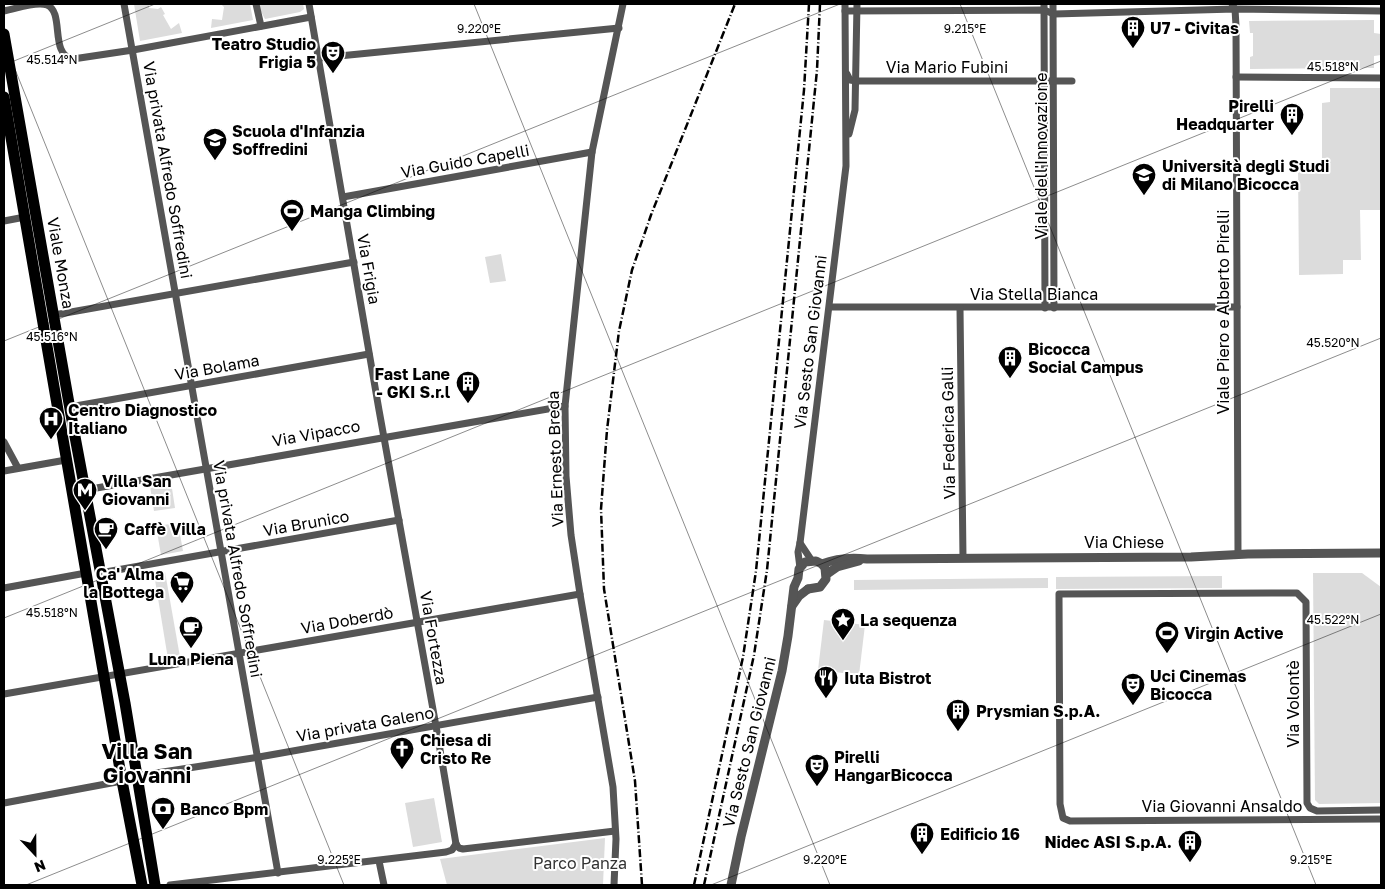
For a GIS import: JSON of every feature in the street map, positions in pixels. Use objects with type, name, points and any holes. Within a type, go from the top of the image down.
[{"type":"main road","name":"Viale Monza","points":[[4,34],[155,885]]},
{"type":"main road","name":"Viale Monza","points":[[4,97],[122,781],[142,885]]},
{"type":"main road","points":[[66,460],[79,458]]},
{"type":"main road","name":"Via Vipacco","points":[[72,492],[85,490]]},
{"type":"street","name":"Via privata Alfredo Soffredini","points":[[124,4],[278,873]]},
{"type":"street","points":[[256,4],[262,26]]},
{"type":"street","name":"Via Frigia","points":[[309,4],[384,437]]},
{"type":"street","name":"Via Ernesto Breda","points":[[614,885],[616,831],[613,787],[571,535],[566,476],[564,406],[592,152],[623,4]]},
{"type":"street","name":"Viale dell'Innovazione","points":[[1053,4],[1054,308]]},
{"type":"street","points":[[4,11],[33,5],[46,5],[50,7],[54,13],[62,52],[67,57],[73,59],[133,50],[311,16]]},
{"type":"street","points":[[845,7],[1044,7],[1054,14],[1235,6],[1381,11]]},
{"type":"street","name":"Viale Piero e Alberto Pirelli","points":[[1235,6],[1238,554]]},
{"type":"street","name":"Via Sesto San Giovanni","points":[[731,885],[782,672],[794,587],[800,568],[798,552],[830,307],[846,166],[845,7]]},
{"type":"street","name":"Via Sesto San Giovanni","points":[[846,144],[855,110],[857,7]]},
{"type":"street","name":"Viale dell'Innovazione","points":[[1044,7],[1045,308]]},
{"type":"street","points":[[318,58],[619,28]]},
{"type":"street","points":[[846,71],[850,80],[856,81]]},
{"type":"street","points":[[1236,77],[1381,78]]},
{"type":"street","name":"Via Mario Fubini","points":[[856,81],[1072,81]]},
{"type":"street","name":"Via Guido Capelli","points":[[343,197],[592,152]]},
{"type":"street","points":[[4,221],[25,217]]},
{"type":"street","points":[[54,315],[354,262]]},
{"type":"street","name":"Via Stella Bianca","points":[[830,307],[1237,308]]},
{"type":"street","name":"Via Federica Galli","points":[[960,308],[963,558]]},
{"type":"street","name":"Via Bolama","points":[[70,407],[369,354]]},
{"type":"street","name":"Via Vipacco","points":[[85,490],[564,406]]},
{"type":"street","name":"Via Fortezza","points":[[384,437],[456,844]]},
{"type":"street","points":[[4,442],[18,468]]},
{"type":"street","points":[[4,471],[66,460]]},
{"type":"street","name":"Via Brunico","points":[[100,573],[399,520]]},
{"type":"street","points":[[800,543],[812,561]]},
{"type":"street","name":"Via Chiese","points":[[822,564],[843,558],[1191,557],[1238,554],[1381,553]]},
{"type":"street","name":"Via Chiese","points":[[808,589],[815,589],[821,586],[826,580],[827,574],[837,567],[867,559]]},
{"type":"street","points":[[800,568],[805,562],[812,561],[822,564],[827,574]]},
{"type":"street","points":[[4,588],[86,573]]},
{"type":"street","points":[[792,606],[799,596],[808,589],[802,585],[798,578]]},
{"type":"street","name":"Via Volontè","points":[[1063,818],[1060,804],[1059,594],[1297,593],[1306,602],[1307,803]]},
{"type":"street","name":"Via Doberdò","points":[[119,674],[580,594]]},
{"type":"street","points":[[4,694],[119,674]]},
{"type":"street","name":"Via privata Galeno","points":[[137,776],[258,757],[598,697]]},
{"type":"street","points":[[4,803],[122,781]]},
{"type":"street","points":[[1298,820],[1305,814],[1307,803]]},
{"type":"street","name":"Via Giovanni Ansaldo","points":[[1307,803],[1312,809],[1320,811],[1381,810]]},
{"type":"street","name":"Via Giovanni Ansaldo","points":[[1063,818],[1070,821],[1381,819]]},
{"type":"street","points":[[170,885],[446,852],[452,850],[456,844],[458,848],[463,849],[616,831]]},
{"type":"street","points":[[379,861],[384,885]]},
{"type":"green space","points":[[134,4],[149,4],[149,8],[158,9],[161,7],[171,29],[179,23],[182,33],[140,41]]},
{"type":"green space","points":[[221,4],[250,4],[253,20],[211,28],[212,19],[222,20],[224,7]]},
{"type":"green space","points":[[257,4],[303,4],[304,9],[300,12],[265,19]]},
{"type":"green space","points":[[1374,20],[1374,33],[1381,34],[1381,55],[1374,56],[1374,68],[1250,69],[1250,57],[1253,56],[1253,33],[1250,33],[1249,21]]},
{"type":"green space","points":[[1330,88],[1381,88],[1381,210],[1360,210],[1361,260],[1343,260],[1343,274],[1299,275],[1298,168],[1322,168],[1322,103],[1330,102]]},
{"type":"green space","points":[[501,254],[506,281],[490,283],[485,257]]},
{"type":"green space","points":[[171,482],[175,508],[154,511],[150,486]]},
{"type":"green space","points":[[178,523],[183,551],[161,555],[156,526]]},
{"type":"green space","points":[[165,572],[180,657],[168,659],[154,574]]},
{"type":"green space","points":[[1313,573],[1362,573],[1381,587],[1381,803],[1319,804],[1315,800]]},
{"type":"green space","points":[[1222,576],[1222,588],[1056,589],[1056,577]]},
{"type":"green space","points":[[1048,578],[1048,588],[854,590],[854,580]]},
{"type":"green space","points":[[824,620],[865,625],[859,675],[818,670]]},
{"type":"green space","points":[[434,798],[442,842],[413,847],[405,803]]},
{"type":"green space","name":"Parco Panza","points":[[605,838],[603,885],[447,885],[440,859]]},
{"type":"railway","points":[[642,885],[635,781],[604,589],[601,509],[607,430],[619,331],[632,270],[651,215],[735,4]]},
{"type":"railway","points":[[694,885],[743,657],[756,571],[804,90],[809,4]]},
{"type":"railway","points":[[704,885],[754,655],[767,570],[817,70],[820,4]]},
{"type":"place","name":"U7 - Civitas","points":[[1133,49]]},
{"type":"place","name":"Teatro Studio Frigia 5","points":[[333,74]]},
{"type":"place","name":"Pirelli Headquarter","points":[[1292,136]]},
{"type":"place","name":"Scuola d'Infanzia Soffredini","points":[[215,161]]},
{"type":"place","name":"Università degli Studi di Milano Bicocca","points":[[1144,196]]},
{"type":"place","name":"Manga Climbing","points":[[292,232]]},
{"type":"place","name":"Bicocca Social Campus","points":[[1010,379]]},
{"type":"place","name":"Fast Lane - GKI S.r.l","points":[[468,404]]},
{"type":"place","name":"Centro Diagnostico Italiano","points":[[51,440]]},
{"type":"place","name":"Villa San Giovanni","points":[[85,511]]},
{"type":"place","name":"Caffè Villa","points":[[106,550]]},
{"type":"place","name":"Ca' Alma la Bottega","points":[[182,604]]},
{"type":"place","name":"La sequenza","points":[[843,641]]},
{"type":"place","name":"Luna Piena","points":[[191,649]]},
{"type":"place","name":"Virgin Active","points":[[1167,654]]},
{"type":"place","name":"Iuta Bistrot","points":[[826,699]]},
{"type":"place","name":"Uci Cinemas Bicocca","points":[[1133,706]]},
{"type":"place","name":"Prysmian S.p.A.","points":[[958,732]]},
{"type":"place","name":"Chiesa di Cristo Re","points":[[402,770]]},
{"type":"place","name":"Pirelli HangarBicocca","points":[[817,787]]},
{"type":"place","name":"Banco Bpm","points":[[163,830]]},
{"type":"place","name":"Edificio 16","points":[[922,855]]},
{"type":"place","name":"Nidec ASI S.p.A.","points":[[1190,863]]},
{"type":"district","name":"Villa San Giovanni","points":[[147,763]]}]
